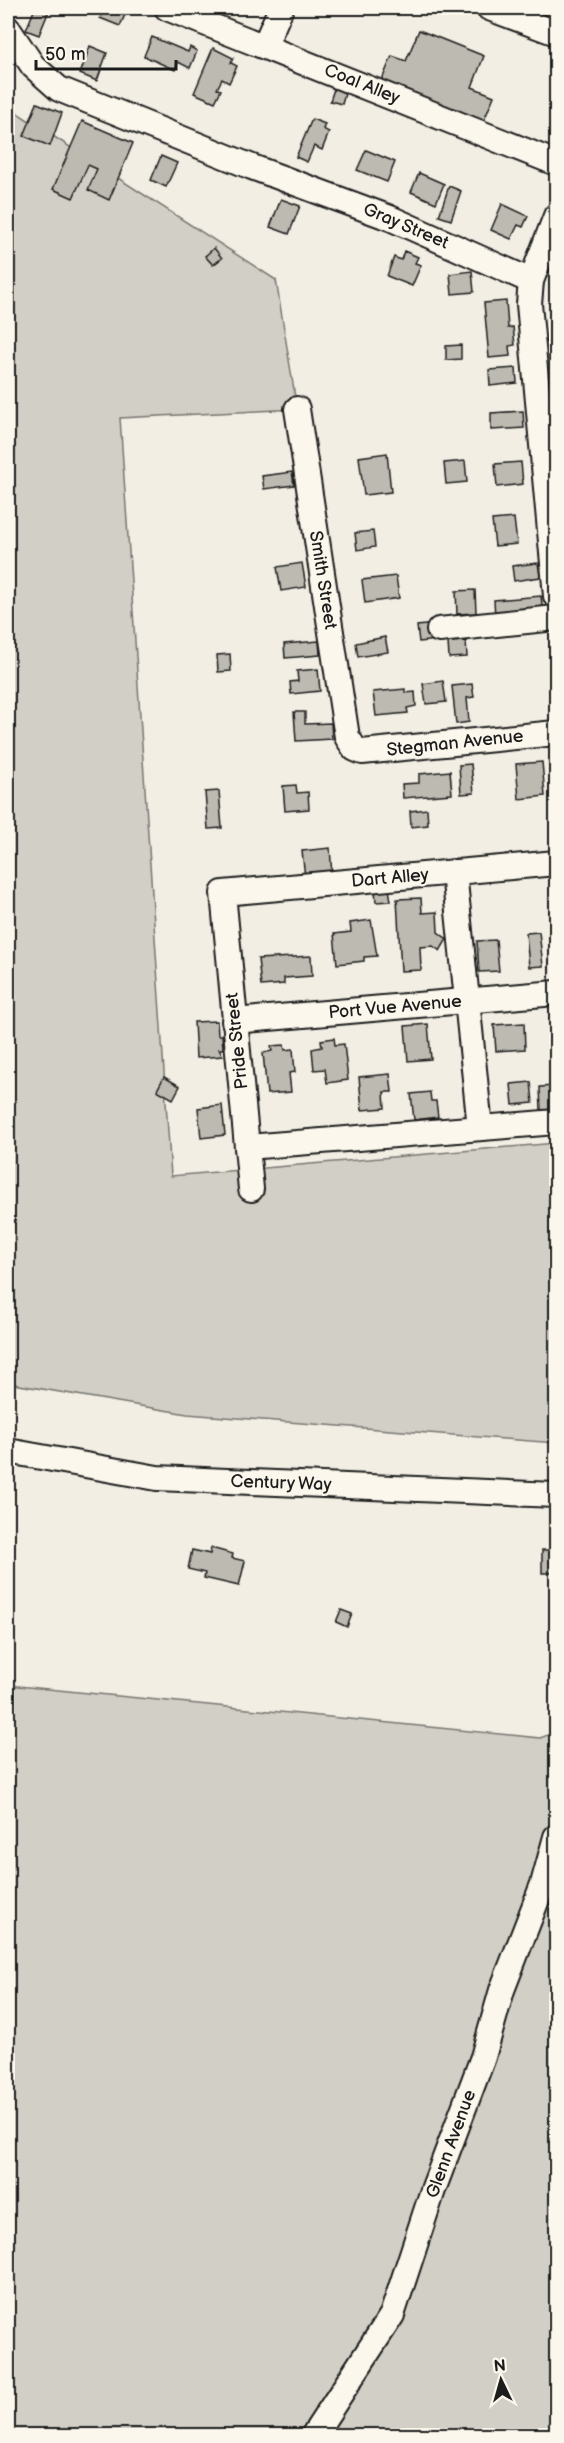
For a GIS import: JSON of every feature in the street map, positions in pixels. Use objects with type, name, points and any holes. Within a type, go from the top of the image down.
[{"type":"street","name":"Coal Alley","points":[[167,8],[556,162]]},
{"type":"street","points":[[265,45],[281,8]]},
{"type":"street","points":[[489,8],[556,33]]},
{"type":"street","name":"Gray Street","points":[[8,29],[33,66],[59,89],[252,167],[390,218],[531,281]]},
{"type":"street","points":[[556,216],[531,281],[529,304],[556,596]]},
{"type":"street","name":"Smith Street","points":[[297,409],[347,737],[354,749]]},
{"type":"street","points":[[440,630],[556,618]]},
{"type":"street","name":"Stegman Avenue","points":[[354,749],[362,752],[556,733]]},
{"type":"street","name":"Dart Alley","points":[[223,893],[556,863]]},
{"type":"street","points":[[454,872],[480,1128]]},
{"type":"street","name":"Pride Street","points":[[223,893],[251,1189]]},
{"type":"street","name":"Port Vue Avenue","points":[[234,1022],[556,993]]},
{"type":"street","points":[[247,1147],[556,1122]]},
{"type":"street","name":"Century Way","points":[[8,1451],[157,1478],[556,1495]]},
{"type":"street","name":"Glenn Avenue","points":[[313,2436],[392,2316],[433,2190],[483,2057],[502,1990],[543,1884],[556,1837]]},
{"type":"shaded area","points":[[8,107],[276,280],[297,409],[120,418],[171,1176],[556,1143],[556,1443],[187,1414],[8,1383]]},
{"type":"shaded area","points":[[8,1685],[540,1738],[556,1732],[556,2435],[8,2435]]},
{"type":"building","points":[[35,8],[50,8],[39,35],[26,30]]},
{"type":"building","points":[[104,8],[128,8],[120,26],[100,18]]},
{"type":"building","points":[[419,30],[484,56],[472,87],[494,96],[483,123],[381,82],[392,56],[406,61]]},
{"type":"building","points":[[152,37],[188,52],[190,47],[197,51],[190,68],[178,62],[175,70],[144,56]]},
{"type":"building","points":[[90,46],[107,53],[97,81],[80,74]]},
{"type":"building","points":[[213,48],[233,58],[231,63],[237,66],[229,83],[222,79],[217,89],[221,90],[215,102],[194,93]]},
{"type":"building","points":[[335,86],[346,90],[342,104],[330,101]]},
{"type":"building","points":[[37,103],[62,113],[50,146],[24,136]]},
{"type":"building","points":[[312,119],[325,124],[323,129],[329,132],[322,150],[314,146],[307,162],[296,157]]},
{"type":"building","points":[[82,121],[133,143],[109,200],[88,190],[97,169],[88,165],[73,198],[53,189]]},
{"type":"building","points":[[366,150],[395,162],[387,182],[357,170]]},
{"type":"building","points":[[161,156],[177,163],[166,187],[151,180]]},
{"type":"building","points":[[419,173],[444,184],[436,203],[411,192]]},
{"type":"building","points":[[449,186],[461,191],[451,220],[439,216]]},
{"type":"building","points":[[281,199],[300,206],[289,234],[270,227]]},
{"type":"building","points":[[502,204],[528,216],[523,227],[518,225],[511,239],[491,230]]},
{"type":"building","points":[[214,248],[222,258],[213,265],[205,256]]},
{"type":"building","points":[[404,251],[418,257],[415,263],[421,265],[412,286],[387,276],[394,257],[401,260]]},
{"type":"building","points":[[472,271],[474,292],[452,294],[450,274]]},
{"type":"building","points":[[506,301],[508,328],[513,327],[515,345],[509,346],[510,356],[489,358],[484,303]]},
{"type":"building","points":[[461,345],[461,359],[446,360],[446,346]]},
{"type":"building","points":[[516,368],[517,383],[490,386],[489,370]]},
{"type":"building","points":[[523,411],[524,428],[491,430],[491,413]]},
{"type":"building","points":[[387,453],[391,492],[364,495],[359,457]]},
{"type":"building","points":[[465,461],[467,482],[446,484],[444,463]]},
{"type":"building","points":[[521,462],[523,484],[497,487],[495,464]]},
{"type":"building","points":[[292,472],[294,485],[264,489],[262,476]]},
{"type":"building","points":[[514,518],[517,544],[495,546],[492,520]]},
{"type":"building","points":[[373,531],[375,547],[357,550],[355,533]]},
{"type":"building","points":[[302,563],[306,587],[281,591],[277,567]]},
{"type":"building","points":[[538,563],[540,577],[514,581],[512,566]]},
{"type":"building","points":[[396,576],[399,598],[365,603],[362,580]]},
{"type":"building","points":[[475,590],[476,613],[457,614],[456,591]]},
{"type":"building","points":[[541,596],[543,613],[495,617],[494,600]]},
{"type":"building","points":[[435,624],[437,640],[419,642],[417,626]]},
{"type":"building","points":[[385,637],[388,652],[358,657],[356,643]]},
{"type":"building","points":[[319,641],[320,655],[285,658],[284,644]]},
{"type":"building","points":[[466,641],[467,657],[449,658],[448,642]]},
{"type":"building","points":[[230,654],[231,671],[218,672],[217,655]]},
{"type":"building","points":[[318,669],[320,691],[291,694],[290,682],[298,681],[297,671]]},
{"type":"building","points":[[443,681],[446,702],[426,704],[423,684]]},
{"type":"building","points":[[472,684],[474,697],[467,698],[469,722],[456,724],[452,686]]},
{"type":"building","points":[[405,689],[405,693],[415,692],[416,706],[407,708],[408,713],[376,716],[373,692]]},
{"type":"building","points":[[294,712],[305,712],[305,724],[331,723],[332,739],[296,741]]},
{"type":"building","points":[[556,760],[556,787],[553,787],[550,761]]},
{"type":"building","points":[[542,762],[545,796],[519,799],[516,764]]},
{"type":"building","points":[[471,764],[474,793],[461,794],[459,765]]},
{"type":"building","points":[[450,771],[452,794],[403,798],[402,784],[419,783],[419,774]]},
{"type":"building","points":[[296,785],[297,793],[308,792],[309,809],[285,811],[283,786]]},
{"type":"building","points":[[219,791],[222,828],[208,829],[205,792]]},
{"type":"building","points":[[427,809],[428,825],[411,827],[410,811]]},
{"type":"building","points":[[330,848],[332,875],[305,877],[302,851]]},
{"type":"building","points":[[389,889],[391,901],[376,902],[375,890]]},
{"type":"building","points":[[421,898],[422,913],[437,912],[438,932],[447,939],[440,951],[433,946],[420,947],[421,970],[401,971],[397,899]]},
{"type":"building","points":[[371,920],[377,956],[364,957],[364,961],[337,964],[334,934],[351,932],[350,923]]},
{"type":"building","points":[[539,932],[543,966],[529,967],[526,933]]},
{"type":"building","points":[[496,940],[499,971],[479,972],[477,941]]},
{"type":"building","points":[[311,956],[312,976],[284,978],[284,984],[261,986],[258,959]]},
{"type":"building","points":[[217,1021],[218,1035],[222,1035],[223,1049],[219,1049],[223,1056],[196,1058],[194,1022]]},
{"type":"building","points":[[524,1023],[525,1049],[496,1051],[494,1025]]},
{"type":"building","points":[[428,1024],[431,1059],[408,1061],[405,1026]]},
{"type":"building","points":[[334,1038],[335,1045],[344,1044],[348,1080],[327,1083],[325,1069],[314,1070],[312,1049],[322,1047],[321,1040]]},
{"type":"building","points":[[284,1045],[285,1050],[293,1049],[295,1072],[289,1073],[291,1092],[267,1094],[263,1053],[272,1051],[271,1046]]},
{"type":"building","points":[[390,1074],[392,1092],[384,1092],[385,1108],[362,1110],[359,1077]]},
{"type":"building","points":[[164,1077],[180,1086],[173,1099],[157,1090]]},
{"type":"building","points":[[531,1082],[533,1103],[513,1105],[511,1084]]},
{"type":"building","points":[[556,1086],[556,1110],[541,1110],[540,1087]]},
{"type":"building","points":[[430,1092],[431,1101],[436,1101],[438,1117],[414,1120],[411,1094]]},
{"type":"building","points":[[222,1105],[225,1135],[201,1138],[198,1108]]},
{"type":"building","points":[[211,1548],[233,1554],[232,1558],[245,1561],[239,1586],[204,1578],[205,1573],[188,1569],[192,1550],[210,1554]]},
{"type":"building","points":[[542,1550],[556,1550],[556,1573],[542,1573]]},
{"type":"building","points":[[341,1610],[352,1614],[347,1627],[336,1622]]}]
